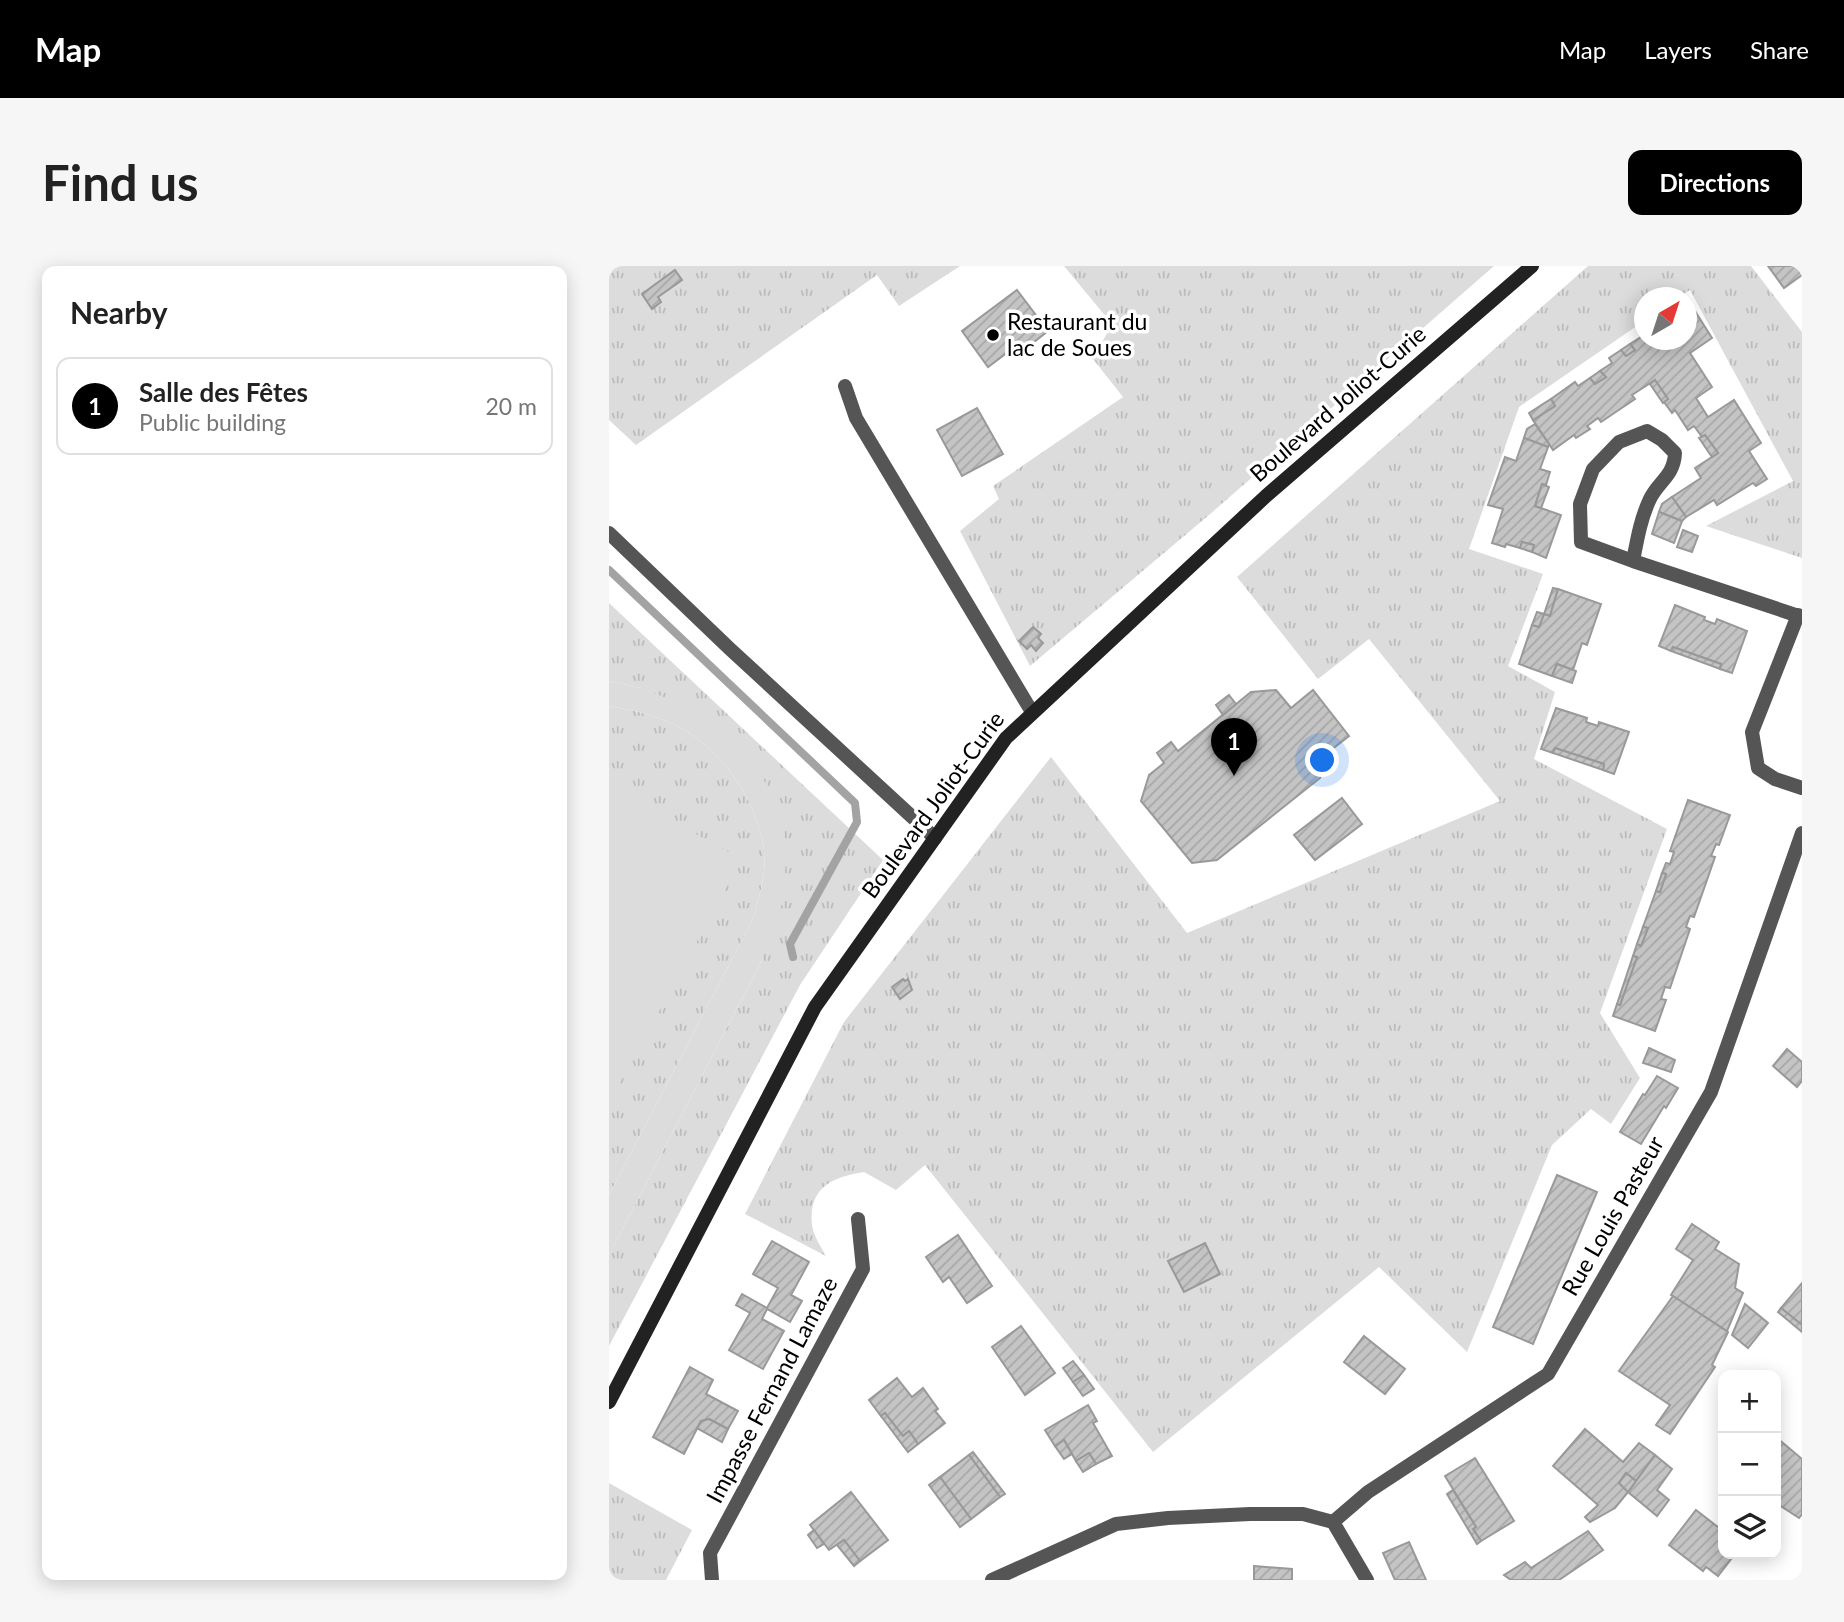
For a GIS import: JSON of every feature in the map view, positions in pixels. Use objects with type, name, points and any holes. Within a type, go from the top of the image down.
[{"type":"main road","name":"Boulevard Joliot-Curie","points":[[609,1402],[815,1007],[1006,738],[1266,496],[1532,266]]},
{"type":"street","points":[[845,386],[856,418],[1032,712]]},
{"type":"street","points":[[1633,561],[1641,522],[1650,498],[1674,467],[1675,453],[1663,440],[1647,431],[1619,442],[1593,469],[1580,504],[1581,542],[1633,561],[1800,616],[1752,732],[1758,768],[1775,779],[1802,788]]},
{"type":"street","points":[[609,533],[935,838]]},
{"type":"street","name":"Rue Louis Pasteur","points":[[1333,1522],[1368,1492],[1548,1374],[1711,1092],[1802,833]]},
{"type":"street","name":"Impasse Fernand Lamaze","points":[[712,1580],[710,1553],[863,1269],[858,1219]]},
{"type":"street","points":[[992,1580],[1116,1524],[1168,1518],[1250,1514],[1303,1514],[1333,1522],[1367,1580]]},
{"type":"green space","points":[[609,266],[960,266],[899,306],[877,275],[636,445],[609,420]]},
{"type":"green space","points":[[1064,266],[1494,266],[1209,515],[1030,666],[960,531],[999,499],[993,486],[1123,397],[1093,359],[1112,324]]},
{"type":"green space","points":[[1588,266],[1751,266],[1802,332],[1802,558],[1706,526],[1793,481],[1697,303],[1697,287],[1634,287],[1634,328],[1519,407],[1469,549],[1543,574],[1508,666],[1555,692],[1534,759],[1667,829],[1600,1013],[1640,1078],[1611,1124],[1591,1109],[1552,1145],[1467,1352],[1379,1267],[1153,1452],[925,1165],[896,1190],[864,1172],[842,1177],[825,1186],[814,1201],[812,1225],[826,1256],[745,1214],[844,1022],[1051,757],[1187,933],[1500,801],[1369,639],[1318,679],[1237,577]]},
{"type":"green space","points":[[609,603],[883,860],[800,985],[609,1346],[609,1255],[762,960],[771,790],[641,688],[609,681]]},
{"type":"green space","points":[[609,681],[641,688],[689,707],[735,742],[771,790],[787,846],[783,901],[762,960],[609,1255],[609,1195],[753,919],[762,885],[765,859],[755,815],[727,767],[701,741],[677,726],[649,715],[609,706]]},
{"type":"green space","points":[[609,706],[668,722],[701,741],[714,753],[738,782],[747,798],[761,833],[765,859],[762,885],[753,919],[609,1195]]},
{"type":"green space","points":[[609,787],[742,859],[609,1103]]},
{"type":"green space","points":[[609,1483],[692,1530],[666,1580],[609,1580]]},
{"type":"building","points":[[1768,266],[1802,266],[1802,275],[1784,288]]},
{"type":"building","points":[[675,270],[682,280],[658,297],[661,302],[652,309],[642,294]]},
{"type":"building","points":[[1017,290],[1048,331],[1025,349],[1020,343],[988,367],[962,331]]},
{"type":"building","points":[[1697,314],[1712,338],[1697,348]]},
{"type":"building","points":[[1630,344],[1635,350],[1626,356],[1621,350]]},
{"type":"building","points":[[1621,350],[1626,356],[1635,350],[1694,350],[1690,353],[1712,387],[1696,398],[1708,417],[1734,400],[1761,443],[1749,451],[1767,479],[1756,486],[1753,483],[1717,505],[1714,500],[1686,517],[1672,497],[1701,478],[1695,468],[1718,453],[1705,435],[1702,437],[1694,426],[1688,430],[1675,410],[1672,413],[1664,402],[1668,399],[1655,380],[1632,395],[1635,399],[1601,422],[1598,418],[1587,426],[1590,429],[1576,438],[1574,435],[1553,450],[1533,420],[1555,406],[1551,399],[1575,382],[1578,386],[1590,378],[1595,384],[1606,377],[1600,371],[1612,363],[1609,358]]},
{"type":"building","points":[[1600,371],[1606,377],[1595,384],[1590,378]]},
{"type":"building","points":[[1655,380],[1668,399],[1663,403],[1650,384]]},
{"type":"building","points":[[1551,399],[1555,406],[1533,420],[1529,413]]},
{"type":"building","points":[[977,408],[1003,454],[962,476],[937,430]]},
{"type":"building","points":[[1535,424],[1549,444],[1548,447],[1524,438],[1527,429]]},
{"type":"building","points":[[1705,435],[1718,453],[1712,457],[1699,438]]},
{"type":"building","points":[[1524,438],[1548,447],[1540,469],[1550,472],[1546,485],[1542,484],[1535,506],[1561,515],[1546,558],[1532,552],[1534,545],[1522,542],[1520,548],[1492,543],[1503,509],[1488,505],[1505,457],[1516,461]]},
{"type":"building","points":[[1542,484],[1549,487],[1541,508],[1535,506]]},
{"type":"building","points":[[1672,497],[1686,517],[1682,521],[1659,512],[1662,504]]},
{"type":"building","points":[[1659,512],[1682,521],[1674,543],[1652,534]]},
{"type":"building","points":[[1683,530],[1698,536],[1692,552],[1677,547]]},
{"type":"building","points":[[1522,542],[1534,545],[1532,552],[1520,548]]},
{"type":"building","points":[[1553,588],[1558,589],[1550,616],[1544,614]]},
{"type":"building","points":[[1558,589],[1601,604],[1587,645],[1582,643],[1573,670],[1557,664],[1552,676],[1519,664],[1532,625],[1539,627],[1544,614],[1550,616]]},
{"type":"building","points":[[1675,605],[1715,624],[1717,619],[1747,631],[1732,673],[1720,669],[1721,664],[1673,647],[1671,651],[1659,646]]},
{"type":"building","points":[[1537,612],[1544,614],[1539,627],[1532,625]]},
{"type":"building","points":[[1033,627],[1041,634],[1038,638],[1043,643],[1036,651],[1031,645],[1027,649],[1019,641]]},
{"type":"building","points":[[1673,647],[1721,664],[1720,669],[1671,651]]},
{"type":"building","points":[[1557,664],[1576,671],[1572,683],[1552,676]]},
{"type":"building","points":[[1276,690],[1291,708],[1313,690],[1349,736],[1326,754],[1320,778],[1217,860],[1192,863],[1141,801],[1149,775],[1164,763],[1157,753],[1171,742],[1178,751],[1251,692]]},
{"type":"building","points":[[1229,695],[1236,704],[1223,715],[1216,705]]},
{"type":"building","points":[[1556,708],[1587,718],[1586,722],[1598,726],[1599,722],[1629,732],[1614,774],[1603,770],[1604,764],[1555,748],[1553,753],[1541,749]]},
{"type":"building","points":[[1555,748],[1604,764],[1603,770],[1553,753]]},
{"type":"building","points":[[1342,798],[1362,824],[1315,860],[1294,835]]},
{"type":"building","points":[[1688,800],[1730,815],[1719,845],[1716,844],[1711,856],[1715,857],[1694,917],[1690,916],[1686,927],[1690,929],[1670,988],[1665,987],[1661,999],[1666,1000],[1655,1031],[1613,1016],[1617,1004],[1620,1005],[1637,957],[1633,956],[1637,944],[1641,946],[1648,928],[1643,927],[1656,891],[1660,892],[1666,874],[1662,873],[1666,863],[1670,864],[1674,852],[1670,851]]},
{"type":"building","points":[[1662,873],[1666,874],[1660,892],[1656,891]]},
{"type":"building","points":[[1643,927],[1648,928],[1641,946],[1637,944]]},
{"type":"building","points":[[1633,956],[1637,957],[1620,1005],[1617,1004]]},
{"type":"building","points":[[903,979],[908,979],[912,990],[900,999],[892,987]]},
{"type":"building","points":[[1649,1048],[1675,1060],[1671,1072],[1643,1063]]},
{"type":"building","points":[[1787,1049],[1802,1062],[1802,1081],[1797,1087],[1773,1066]]},
{"type":"building","points":[[1657,1076],[1678,1088],[1641,1144],[1620,1132]]},
{"type":"building","points":[[1557,1175],[1597,1192],[1533,1344],[1493,1327]]},
{"type":"building","points":[[1692,1224],[1719,1242],[1715,1249],[1739,1264],[1735,1288],[1743,1293],[1727,1331],[1671,1295],[1693,1260],[1676,1249]]},
{"type":"building","points":[[958,1235],[992,1286],[967,1303],[949,1277],[943,1282],[926,1257]]},
{"type":"building","points":[[772,1241],[809,1262],[791,1295],[802,1301],[790,1322],[767,1309],[762,1319],[784,1331],[763,1369],[729,1350],[750,1313],[736,1305],[742,1294],[767,1308],[778,1288],[753,1274]]},
{"type":"building","points":[[1205,1243],[1220,1274],[1184,1292],[1168,1261]]},
{"type":"building","points":[[1802,1283],[1802,1325],[1781,1308]]},
{"type":"building","points":[[1673,1296],[1728,1332],[1712,1365],[1715,1367],[1670,1434],[1656,1425],[1670,1405],[1619,1371]]},
{"type":"building","points":[[1745,1304],[1768,1323],[1748,1348],[1732,1335]]},
{"type":"building","points":[[1781,1308],[1802,1325],[1802,1332],[1778,1312]]},
{"type":"building","points":[[1021,1326],[1055,1373],[1025,1395],[992,1347]]},
{"type":"building","points":[[1364,1336],[1405,1369],[1385,1394],[1344,1362]]},
{"type":"building","points":[[1073,1361],[1084,1375],[1073,1382],[1063,1368]]},
{"type":"building","points":[[690,1367],[713,1380],[706,1394],[738,1411],[728,1429],[709,1419],[701,1421],[684,1454],[653,1437]]},
{"type":"building","points":[[1084,1375],[1094,1389],[1083,1396],[1073,1382]]},
{"type":"building","points":[[897,1378],[912,1397],[923,1388],[945,1423],[918,1444],[909,1431],[903,1436],[885,1413],[881,1416],[869,1400]]},
{"type":"building","points":[[1088,1405],[1097,1421],[1093,1423],[1112,1456],[1096,1464],[1089,1453],[1076,1461],[1064,1440],[1055,1446],[1045,1430]]},
{"type":"building","points":[[885,1413],[903,1436],[909,1431],[918,1444],[908,1452],[881,1416]]},
{"type":"building","points":[[709,1419],[728,1429],[722,1442],[697,1428],[701,1421]]},
{"type":"building","points":[[1585,1429],[1623,1462],[1639,1443],[1655,1455],[1636,1481],[1626,1473],[1619,1483],[1628,1492],[1615,1508],[1590,1522],[1585,1517],[1598,1505],[1553,1466]]},
{"type":"building","points":[[1064,1440],[1072,1454],[1064,1459],[1055,1446]]},
{"type":"building","points":[[1781,1441],[1802,1459],[1802,1514],[1799,1518],[1781,1506]]},
{"type":"building","points":[[973,1452],[1005,1494],[1000,1497],[969,1455]]},
{"type":"building","points":[[1089,1453],[1096,1464],[1083,1472],[1076,1461]]},
{"type":"building","points":[[969,1455],[1000,1497],[971,1519],[940,1477]]},
{"type":"building","points":[[1655,1455],[1672,1469],[1657,1490],[1669,1500],[1657,1516],[1628,1492]]},
{"type":"building","points":[[1475,1458],[1514,1521],[1481,1541],[1473,1529],[1476,1527],[1445,1476]]},
{"type":"building","points":[[1626,1473],[1636,1481],[1628,1492],[1619,1483]]},
{"type":"building","points":[[940,1477],[971,1519],[960,1527],[929,1485]]},
{"type":"building","points":[[1453,1490],[1476,1527],[1473,1529],[1481,1541],[1477,1544],[1447,1494]]},
{"type":"building","points":[[851,1492],[888,1540],[860,1561],[844,1540],[829,1550],[810,1525]]},
{"type":"building","points":[[1696,1510],[1718,1527],[1718,1559],[1731,1559],[1718,1576],[1706,1567],[1703,1571],[1669,1545]]},
{"type":"building","points":[[814,1530],[824,1544],[817,1548],[808,1535]]},
{"type":"building","points":[[1588,1531],[1603,1550],[1559,1580],[1511,1580],[1504,1575],[1525,1562],[1531,1568]]},
{"type":"building","points":[[844,1540],[860,1561],[854,1566],[837,1545]]},
{"type":"building","points":[[1409,1542],[1426,1580],[1395,1580],[1383,1553]]},
{"type":"building","points":[[1254,1566],[1292,1569],[1292,1580],[1254,1580]]},
{"type":"waterway","points":[[609,570],[855,803],[857,822],[790,944],[793,957]]},
{"type":"place","name":"Restaurant du lac de Soues","points":[[993,335]]},
{"type":"place","name":"Salle des Fêtes","points":[[1234,776]]}]
